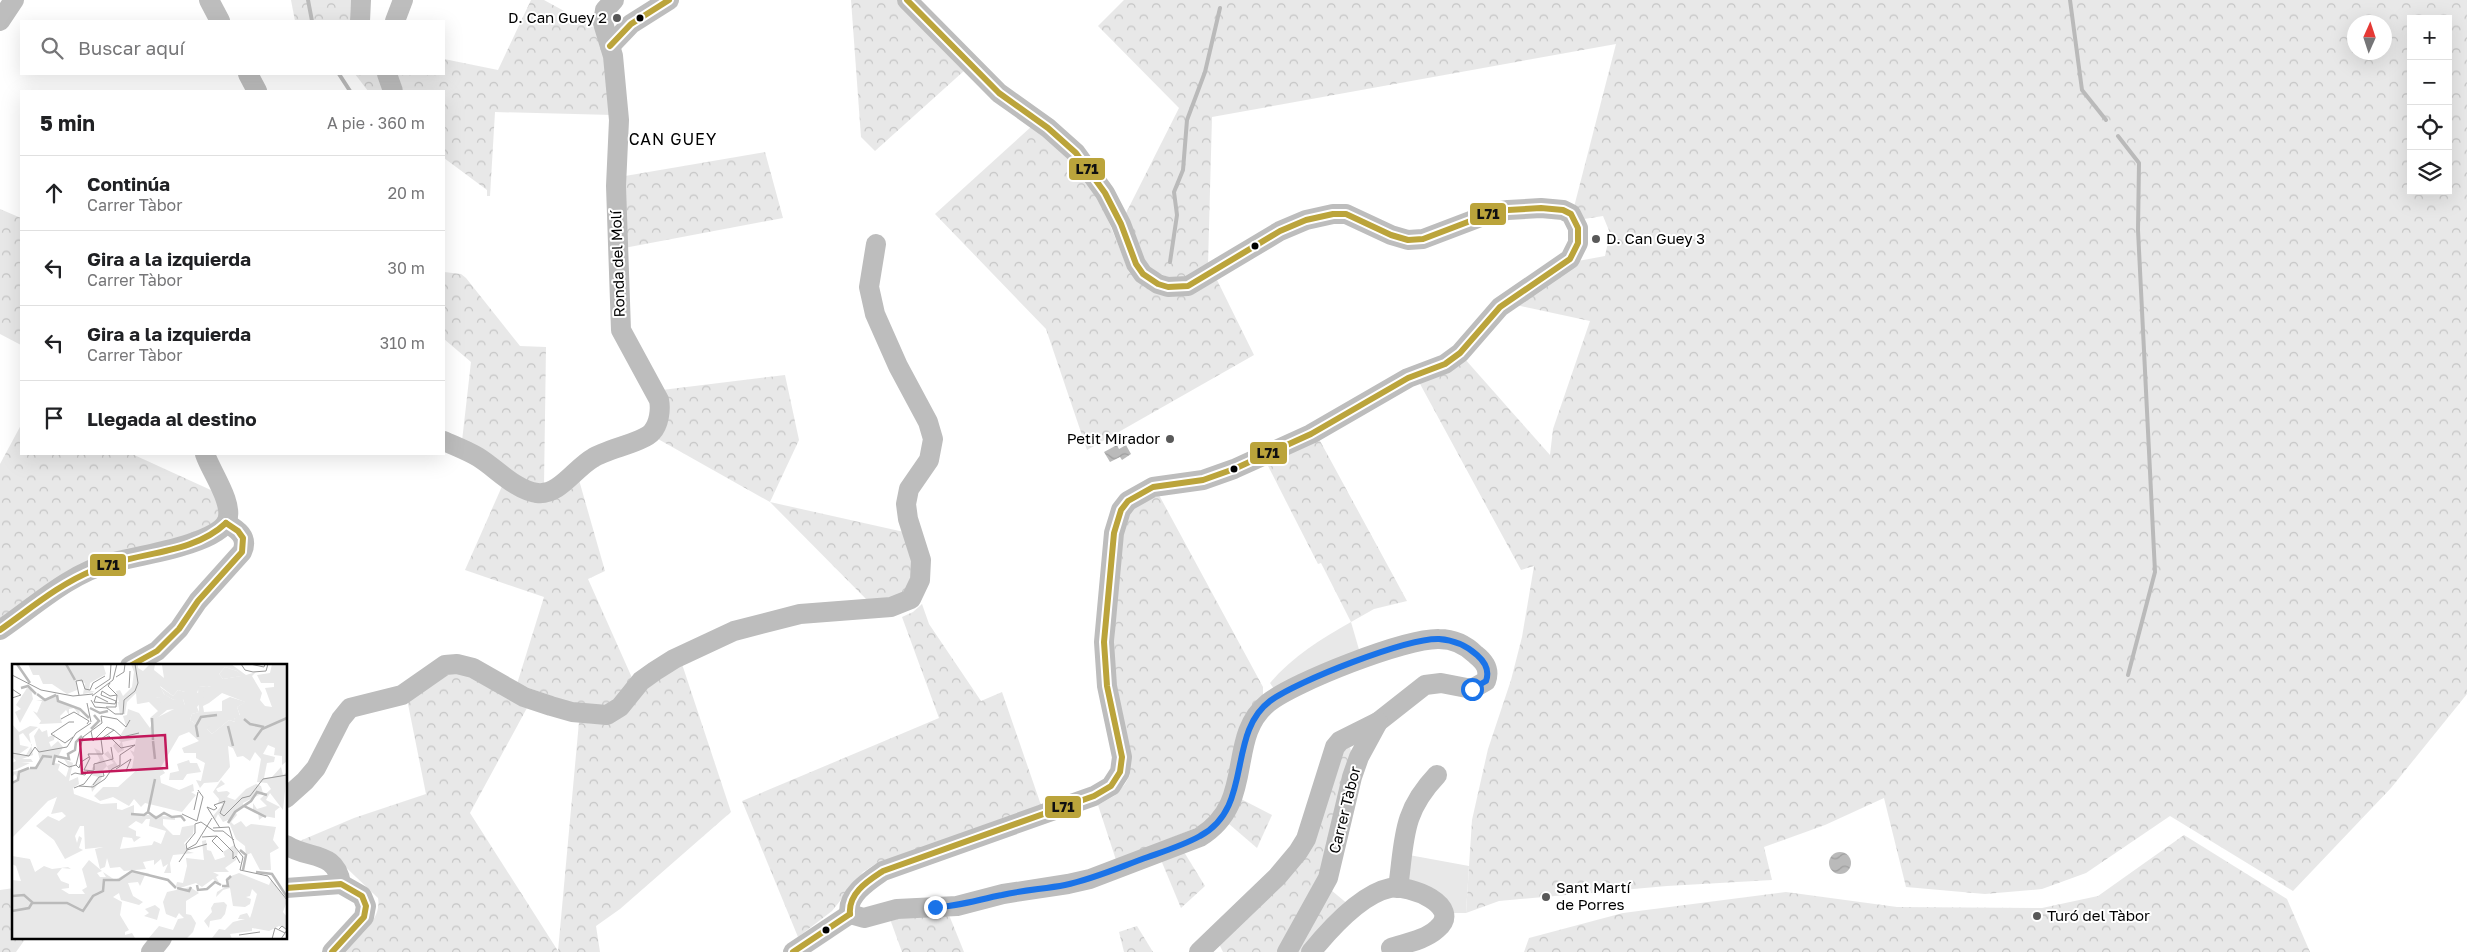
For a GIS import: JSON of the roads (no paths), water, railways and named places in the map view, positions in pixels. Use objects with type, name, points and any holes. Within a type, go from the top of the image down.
[{"type":"street","points":[[0,21],[14,0]]},
{"type":"street","points":[[209,0],[219,20]]},
{"type":"street","points":[[360,20],[361,0]]},
{"type":"street","points":[[395,20],[403,0]]},
{"type":"street","name":"Ronda del Molí","points":[[445,442],[478,457],[526,489],[543,493],[556,489],[583,464],[601,453],[650,434],[656,426],[659,411],[658,400],[621,330],[616,186],[619,120],[610,46],[603,23],[605,10],[614,0]]},
{"type":"street","points":[[610,46],[631,24],[669,0]]},
{"type":"street","points":[[793,952],[850,914],[849,906],[852,900],[863,886],[882,871],[1094,796],[1111,786],[1120,772],[1122,757],[1107,686],[1104,642],[1114,532],[1121,510],[1128,501],[1153,486],[1203,480],[1234,469],[1311,434],[1408,378],[1445,364],[1460,353],[1500,307],[1570,259],[1578,243],[1575,220],[1571,214],[1553,209],[1494,212],[1434,235],[1415,240],[1399,238],[1346,214],[1333,214],[1300,222],[1280,230],[1188,286],[1168,287],[1158,284],[1143,274],[1136,264],[1121,224],[1105,193],[1076,152],[1064,140],[999,93],[907,0]]},
{"type":"street","points":[[249,75],[256,90]]},
{"type":"street","points":[[388,75],[393,90]]},
{"type":"street","points":[[288,796],[305,782],[316,768],[341,719],[350,708],[402,695],[445,665],[458,664],[473,668],[524,697],[551,706],[572,712],[607,715],[620,707],[641,681],[655,671],[674,659],[734,631],[800,614],[891,607],[910,599],[920,580],[921,560],[908,519],[906,504],[909,489],[928,460],[934,439],[928,422],[898,366],[875,314],[869,287],[876,244]]},
{"type":"street","points":[[0,630],[75,577],[109,563],[194,542],[218,531],[226,523],[228,512],[226,501],[205,455]]},
{"type":"street","points":[[134,664],[157,651],[179,629],[198,601],[242,552],[244,547],[243,536],[239,531],[226,523]]},
{"type":"street","name":"Carrer Tàbor","points":[[850,914],[864,918],[898,908],[956,906],[1003,894],[1059,886],[1090,879],[1191,841],[1215,826],[1226,811],[1239,776],[1249,725],[1260,709],[1281,694],[1352,663],[1421,641],[1439,639],[1456,642],[1476,654],[1485,664],[1488,675],[1486,681],[1472,689],[1441,683],[1425,686],[1378,722],[1359,757],[1352,776],[1328,878],[1286,952]]},
{"type":"street","points":[[1199,952],[1277,877],[1298,852],[1306,839],[1335,747],[1340,741],[1378,722]]},
{"type":"street","points":[[1398,888],[1409,815],[1417,798],[1437,774]]},
{"type":"street","points":[[288,846],[333,864],[339,874],[341,884]]},
{"type":"street","points":[[288,888],[341,884],[362,896],[366,912],[361,922],[332,952]]},
{"type":"street","points":[[1311,952],[1326,934],[1366,900],[1390,888],[1398,888],[1430,897],[1441,906],[1443,916],[1437,929],[1418,939],[1391,948]]},
{"type":"street","points":[[150,952],[160,940]]},
{"type":"water","points":[[1117,445],[1119,449],[1126,445],[1131,454],[1122,460],[1120,457],[1110,462],[1104,452]]},
{"type":"water","points":[[1840,852],[1848,855],[1851,863],[1848,871],[1840,874],[1832,871],[1829,863],[1832,855]]},
{"type":"waterway","points":[[308,0],[312,20]]},
{"type":"waterway","points":[[2070,0],[2082,90],[2106,120]]},
{"type":"waterway","points":[[1170,262],[1177,215],[1174,192],[1183,170],[1187,120],[1205,72],[1220,8]]},
{"type":"waterway","points":[[340,75],[349,90]]},
{"type":"waterway","points":[[2118,136],[2139,163],[2138,230],[2155,572],[2128,675]]},
{"type":"place","name":"D. Can Guey 2","points":[[617,18]]},
{"type":"place","name":"D. Can Guey 3","points":[[1596,239]]},
{"type":"place","name":"Petit Mirador","points":[[1170,439]]},
{"type":"place","name":"Sant Martí de Porres","points":[[1546,897]]},
{"type":"place","name":"Turó del Tàbor","points":[[2037,916]]},
{"type":"district","name":"CAN GUEY","points":[[673,139]]}]
